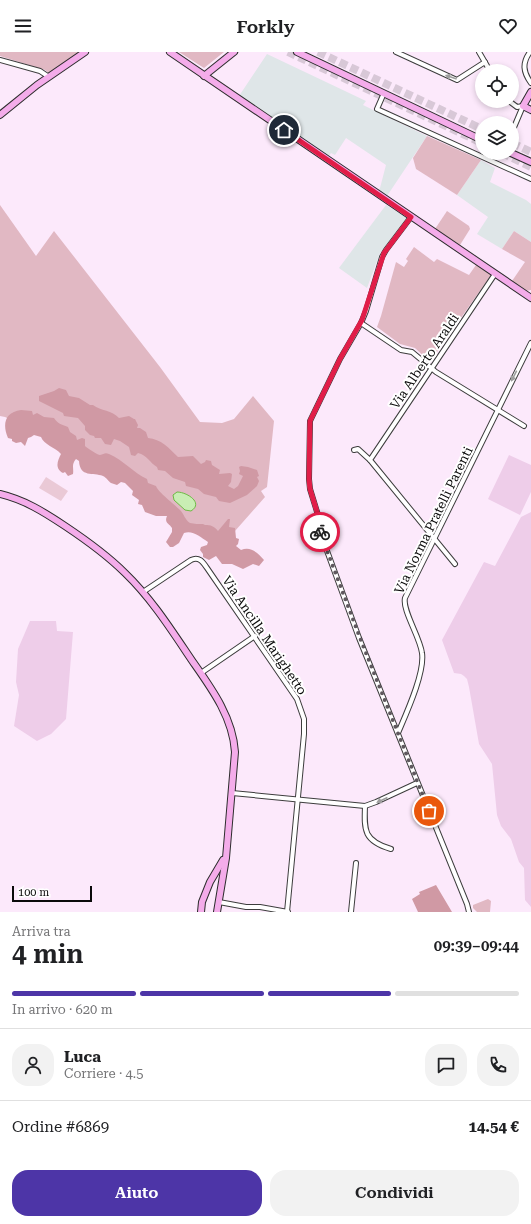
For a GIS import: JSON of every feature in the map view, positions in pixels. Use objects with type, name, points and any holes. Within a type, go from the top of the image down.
[{"type":"street","points":[[0,115],[48,77],[85,52]]},
{"type":"street","points":[[170,52],[531,298]]},
{"type":"street","points":[[204,76],[234,52]]},
{"type":"street","points":[[297,52],[475,137]]},
{"type":"street","points":[[396,52],[456,80],[485,62],[479,52]]},
{"type":"street","points":[[530,52],[525,59],[524,67],[531,83]]},
{"type":"street","points":[[0,60],[42,72],[48,77]]},
{"type":"street","points":[[519,116],[531,92]]},
{"type":"street","points":[[384,93],[376,109],[531,179]]},
{"type":"street","points":[[519,107],[523,106],[531,110]]},
{"type":"street","points":[[519,157],[531,162]]},
{"type":"street","points":[[411,217],[384,253],[361,323],[340,359],[310,421],[309,479],[310,489],[318,515],[319,528],[323,540],[360,638],[469,912]]},
{"type":"street","name":"Via Alberto Araldi","points":[[370,460],[495,274]]},
{"type":"street","points":[[361,323],[384,340],[401,350],[412,352],[431,368],[524,426]]},
{"type":"street","name":"Via Norma Pratelli Parenti","points":[[398,733],[422,665],[422,651],[417,634],[405,608],[404,600],[531,343]]},
{"type":"street","points":[[354,450],[358,449],[370,460],[455,564]]},
{"type":"street","points":[[0,494],[29,504],[70,529],[111,560],[143,592],[173,632],[225,714],[233,735],[235,752],[222,882],[217,912]]},
{"type":"street","name":"Via Ancilla Marighetto","points":[[143,592],[191,560],[198,559],[204,563],[292,690],[299,704],[303,716],[304,734],[287,912]]},
{"type":"street","points":[[200,673],[255,636]]},
{"type":"street","points":[[232,793],[365,806],[417,783]]},
{"type":"street","points":[[365,806],[364,825],[366,833],[378,844],[391,849]]},
{"type":"street","points":[[202,912],[202,902],[211,880],[222,864],[225,853]]},
{"type":"street","points":[[351,912],[356,863]]},
{"type":"street","points":[[211,880],[215,878],[222,882]]},
{"type":"street","points":[[218,902],[287,912]]},
{"type":"street","points":[[246,907],[252,912]]},
{"type":"shaded area","points":[[0,52],[80,52],[49,73],[45,70],[0,56]]},
{"type":"shaded area","points":[[179,52],[224,52],[204,68]]},
{"type":"shaded area","points":[[267,54],[366,101],[363,105],[427,136],[387,196],[378,190],[380,188],[386,165],[346,138],[335,155],[331,153],[329,156],[239,96]]},
{"type":"shaded area","points":[[427,136],[475,157],[475,160],[481,160],[457,195],[416,169],[413,158]]},
{"type":"shaded area","points":[[481,160],[495,168],[490,182],[531,204],[531,242],[514,231],[502,249],[477,234],[488,217],[457,195]]},
{"type":"shaded area","points":[[0,205],[36,256],[54,231],[160,367],[200,422],[222,423],[234,419],[253,396],[274,421],[267,487],[261,491],[265,497],[235,531],[226,553],[174,511],[76,450],[0,416]]},
{"type":"shaded area","points":[[386,205],[407,218],[380,253],[367,288],[339,268]]},
{"type":"shaded area","points":[[447,211],[469,226],[470,229],[460,245],[435,229]]},
{"type":"shaded area","points":[[514,231],[531,242],[531,290],[526,291],[512,281],[525,262],[502,249]]},
{"type":"shaded area","points":[[414,247],[434,262],[437,259],[469,275],[476,265],[491,275],[430,362],[415,348],[400,344],[377,327],[396,262],[404,267],[408,261],[406,259]]},
{"type":"shaded area","points":[[59,388],[66,390],[69,396],[79,398],[90,405],[113,413],[119,418],[129,416],[135,419],[138,425],[137,428],[140,428],[146,432],[148,438],[161,442],[178,457],[193,456],[201,464],[206,460],[211,461],[212,465],[220,470],[219,474],[232,474],[231,482],[228,486],[234,489],[238,486],[243,476],[239,474],[239,467],[248,467],[257,470],[259,476],[257,477],[259,481],[257,486],[247,495],[230,503],[219,501],[216,497],[204,494],[198,489],[186,486],[185,482],[173,478],[165,471],[158,470],[157,467],[144,455],[138,453],[135,456],[131,455],[129,447],[120,441],[114,439],[111,445],[105,444],[101,438],[95,438],[94,436],[90,435],[85,430],[85,426],[78,418],[64,416],[63,413],[39,401],[39,396]]},
{"type":"shaded area","points":[[21,410],[32,411],[33,415],[37,413],[44,417],[54,418],[58,423],[68,427],[70,432],[76,436],[77,440],[82,438],[85,439],[85,446],[90,450],[100,455],[108,453],[119,460],[147,479],[148,483],[156,486],[163,495],[180,510],[190,523],[211,526],[218,531],[228,519],[230,519],[229,527],[235,528],[236,538],[239,539],[236,546],[241,550],[248,549],[254,551],[264,560],[259,566],[253,564],[243,569],[232,564],[222,564],[216,556],[209,560],[203,557],[200,550],[201,547],[207,545],[208,542],[190,532],[184,533],[179,543],[173,547],[170,547],[166,542],[172,532],[172,528],[166,522],[167,516],[156,516],[145,512],[142,505],[138,504],[139,500],[132,495],[133,491],[125,483],[121,482],[117,485],[111,483],[103,476],[84,472],[79,461],[76,459],[73,465],[73,474],[68,476],[65,472],[63,473],[58,469],[58,461],[61,454],[42,440],[41,437],[34,435],[28,438],[25,446],[21,442],[16,443],[12,441],[12,439],[8,438],[5,428],[6,420],[11,413]]},
{"type":"shaded area","points":[[509,455],[531,465],[531,492],[520,515],[488,499]]},
{"type":"shaded area","points":[[46,477],[68,491],[61,501],[39,488]]},
{"type":"shaded area","points":[[177,492],[181,492],[193,498],[196,505],[195,508],[191,511],[185,510],[174,500],[173,495]]},
{"type":"shaded area","points":[[531,512],[531,907],[525,900],[524,868],[519,862],[511,839],[501,826],[497,815],[492,764],[479,744],[467,679],[461,674],[454,673],[442,640],[484,562],[495,566],[521,517]]},
{"type":"shaded area","points":[[30,621],[56,621],[57,631],[73,632],[66,719],[51,734],[37,741],[14,726],[19,695],[16,682],[18,649]]},
{"type":"shaded area","points":[[436,885],[452,912],[418,912],[412,899],[420,894],[419,892]]},
{"type":"shaded area","points":[[488,899],[491,901],[490,912],[477,912],[473,908],[473,905]]},
{"type":"tunnel","points":[[288,52],[475,140]]},
{"type":"tunnel","points":[[318,52],[475,126]]},
{"type":"tunnel","points":[[519,146],[531,152]]},
{"type":"tunnel","points":[[516,160],[531,167]]},
{"type":"way so far","points":[[320,532],[360,638],[429,811]]},
{"type":"route","points":[[284,130],[411,217],[380,260],[366,311],[361,323],[340,359],[310,421],[309,479],[310,489],[318,515],[320,532]]}]
